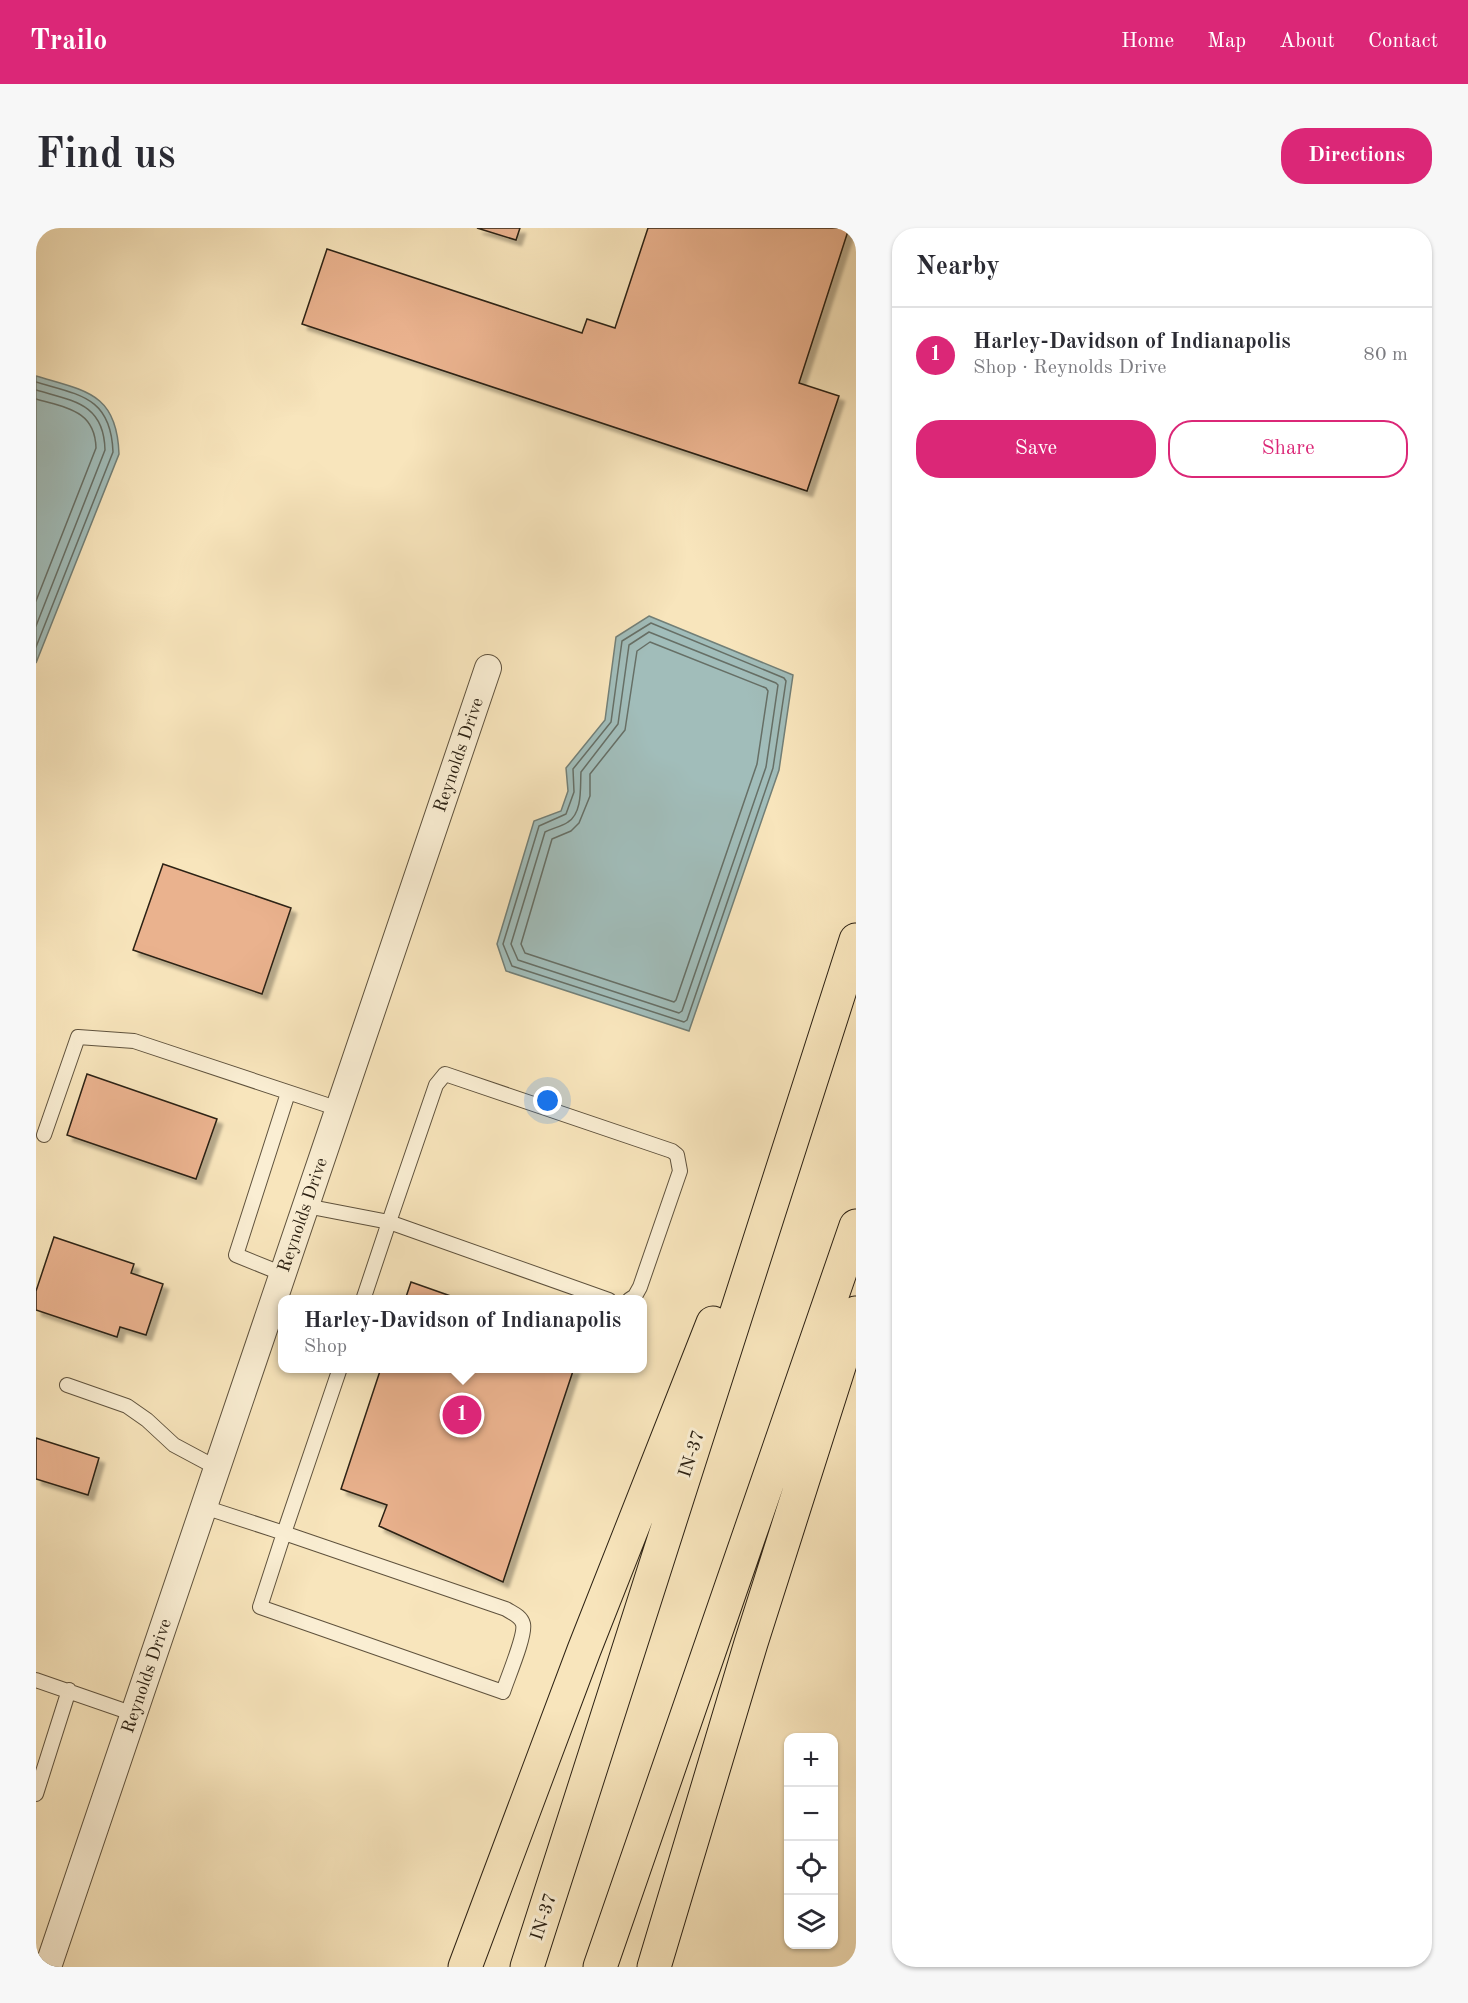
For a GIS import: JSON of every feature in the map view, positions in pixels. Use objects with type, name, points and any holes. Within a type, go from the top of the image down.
[{"type":"highway","name":"IN-37","points":[[527,1967],[856,940]]},
{"type":"highway","points":[[465,1967],[679,1405],[804,1103]]},
{"type":"highway","points":[[600,1967],[856,1226]]},
{"type":"highway","points":[[654,1967],[747,1654],[856,1313]]},
{"type":"street","name":"Reynolds Drive","points":[[48,1967],[488,668]]},
{"type":"lane","points":[[44,1135],[78,1037],[134,1041],[339,1110]]},
{"type":"lane","points":[[364,1295],[436,1085],[446,1074],[672,1151],[677,1155],[680,1171],[640,1287],[635,1295]]},
{"type":"lane","points":[[283,1274],[236,1255],[288,1093]]},
{"type":"lane","points":[[306,1206],[389,1222],[598,1295]]},
{"type":"lane","points":[[204,1507],[284,1533],[506,1609],[518,1616],[523,1624],[522,1637],[503,1692],[260,1607],[284,1533],[338,1373]]},
{"type":"lane","points":[[67,1385],[127,1406],[174,1444],[217,1468]]},
{"type":"lane","points":[[36,1680],[134,1714]]},
{"type":"lane","points":[[36,1794],[69,1690]]},
{"type":"water","points":[[36,376],[84,391],[105,406],[117,434],[119,454],[36,663]]},
{"type":"water","points":[[649,616],[793,675],[779,770],[689,1031],[506,971],[497,944],[534,821],[561,811],[568,791],[566,768],[605,720],[616,637]]},
{"type":"building","points":[[477,228],[520,228],[516,240]]},
{"type":"building","points":[[648,228],[849,228],[799,383],[839,396],[807,491],[302,324],[327,249],[582,333],[587,319],[615,328]]},
{"type":"building","points":[[163,864],[291,908],[262,994],[133,950]]},
{"type":"building","points":[[87,1074],[217,1119],[196,1179],[67,1135]]},
{"type":"building","points":[[54,1237],[134,1264],[131,1273],[163,1284],[146,1335],[120,1327],[117,1337],[36,1310],[36,1291]]},
{"type":"building","points":[[411,1282],[448,1295],[407,1295]]},
{"type":"building","points":[[379,1373],[572,1373],[503,1582],[379,1526],[387,1505],[341,1489]]},
{"type":"building","points":[[36,1438],[99,1458],[88,1495],[36,1479]]},
{"type":"place","name":"Harley-Davidson of Indianapolis","points":[[462,1415]]}]
